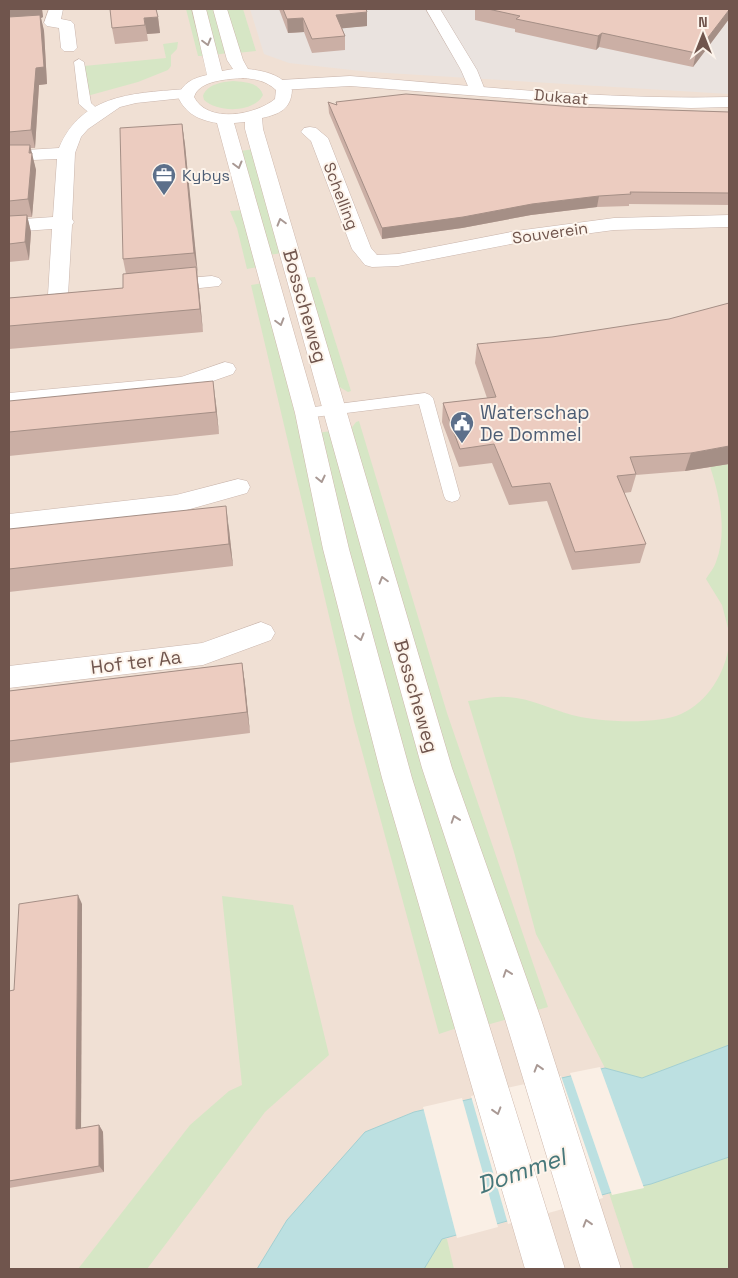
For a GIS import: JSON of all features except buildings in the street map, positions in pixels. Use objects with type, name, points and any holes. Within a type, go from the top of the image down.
[{"type":"main road","points":[[199,9],[215,76]]},
{"type":"main road","points":[[220,9],[235,60],[243,73]]},
{"type":"main road","points":[[433,9],[469,70],[477,90]]},
{"type":"main road","points":[[35,25],[54,16],[66,24],[69,48]]},
{"type":"main road","points":[[243,73],[270,78],[283,90],[279,105],[254,116],[224,118],[198,112],[189,100],[197,84],[215,76],[243,73]]},
{"type":"main road","name":"Dukaat","points":[[283,90],[392,84],[585,99],[683,103],[729,102]]},
{"type":"main road","points":[[58,295],[64,222],[66,153],[73,136],[82,125],[98,115],[189,100]]},
{"type":"main road","name":"Bosscheweg","points":[[254,116],[254,129],[437,768],[523,1019],[601,1269]]},
{"type":"main road","name":"Bosscheweg","points":[[224,118],[306,413],[336,549],[397,778],[545,1269]]},
{"type":"main road","name":"Schelling","points":[[310,132],[319,138],[362,249],[372,261]]},
{"type":"main road","points":[[9,156],[66,153]]},
{"type":"main road","points":[[9,226],[64,222]]},
{"type":"main road","name":"Souverein","points":[[372,261],[398,260],[516,237],[614,224],[729,222]]},
{"type":"main road","points":[[145,288],[212,282]]},
{"type":"main road","points":[[9,400],[184,384],[225,369]]},
{"type":"main road","points":[[9,523],[176,504],[238,487]]},
{"type":"main road","name":"Hof ter Aa","points":[[9,677],[203,654],[261,633]]},
{"type":"lane","points":[[79,62],[85,104],[98,115]]},
{"type":"lane","points":[[306,413],[425,398],[452,496]]},
{"type":"shaded area","points":[[9,9],[729,9],[729,1144],[703,1160],[729,1269],[9,1269]]},
{"type":"shaded area","points":[[250,9],[729,9],[729,94],[370,72],[289,63],[264,54]]},
{"type":"green space","points":[[186,9],[194,9],[206,56],[198,56]]},
{"type":"green space","points":[[203,9],[215,9],[227,53],[215,55]]},
{"type":"green space","points":[[224,9],[243,9],[256,51],[237,53]]},
{"type":"green space","points":[[178,42],[177,49],[171,55],[171,66],[168,70],[138,82],[87,96],[84,66],[166,58],[163,44]]},
{"type":"green space","points":[[233,81],[255,85],[263,95],[252,105],[235,109],[218,107],[204,100],[205,92],[211,86]]},
{"type":"green space","points":[[253,149],[283,253],[268,255],[241,151]]},
{"type":"green space","points":[[244,210],[258,267],[247,269],[237,228],[230,211]]},
{"type":"green space","points":[[315,277],[351,391],[348,392],[338,386],[303,278]]},
{"type":"green space","points":[[263,283],[368,714],[455,1012],[454,1029],[439,1034],[354,722],[251,285]]},
{"type":"green space","points":[[359,421],[447,713],[548,1007],[534,1011],[434,729],[350,430]]},
{"type":"green space","points":[[332,431],[508,1019],[483,1026],[407,778],[316,433]]},
{"type":"green space","points":[[729,456],[729,632],[722,605],[706,579],[715,564],[720,550],[722,524],[719,498],[708,461]]},
{"type":"green space","points":[[729,645],[729,1045],[642,1078],[605,1068],[536,934],[514,852],[468,701],[506,697],[531,702],[572,715],[596,719],[611,721],[658,720],[681,714],[691,709],[707,694],[714,686],[724,666]]},
{"type":"green space","points":[[222,896],[293,905],[329,1055],[265,1112],[147,1269],[78,1269],[190,1125],[229,1091],[242,1085]]},
{"type":"green space","points":[[729,1157],[729,1269],[634,1269],[609,1193],[651,1184]]},
{"type":"green space","points":[[442,1239],[447,1239],[454,1269],[424,1269]]},
{"type":"water","name":"Dommel","points":[[729,1045],[729,1157],[651,1184],[609,1193],[442,1239],[424,1269],[257,1269],[287,1220],[365,1132],[414,1112],[605,1068],[642,1078]]},
{"type":"pier","points":[[600,1067],[644,1188],[612,1195],[570,1073]]},
{"type":"pier","points":[[561,1076],[603,1198],[508,1224],[471,1096]]},
{"type":"pier","points":[[462,1098],[498,1227],[457,1238],[423,1107]]},
{"type":"place","name":"Kybys","points":[[164,196]]},
{"type":"place","name":"Waterschap De Dommel","points":[[462,444]]}]
